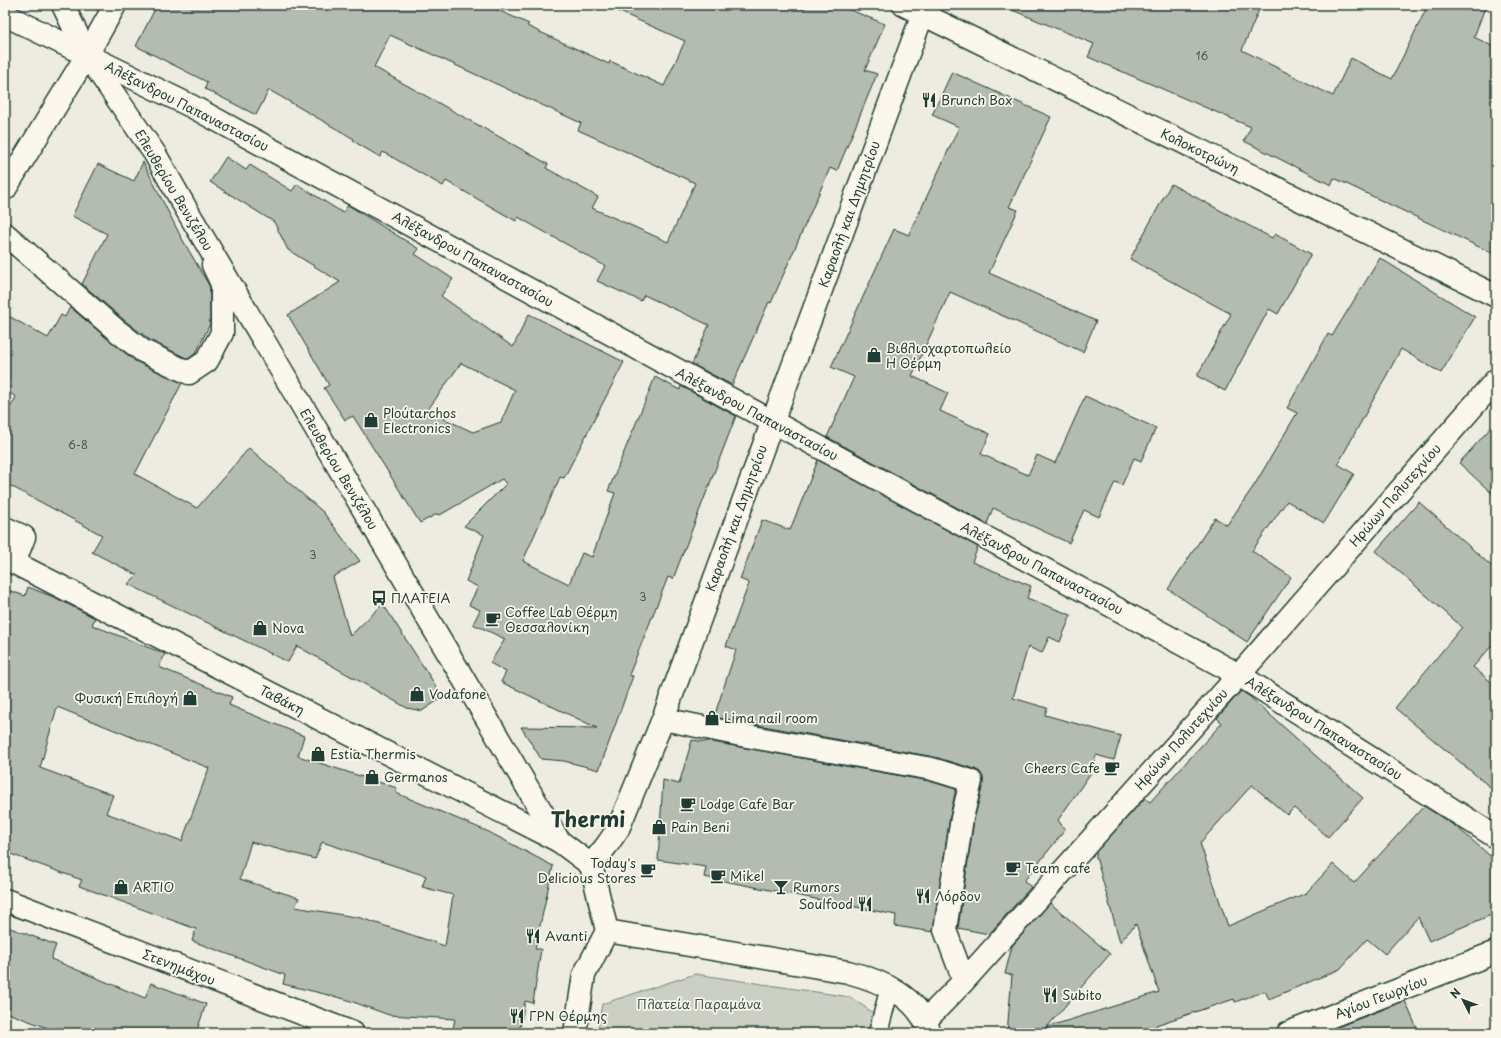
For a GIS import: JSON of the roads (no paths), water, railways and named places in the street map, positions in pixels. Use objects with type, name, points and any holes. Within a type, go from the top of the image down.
[{"type":"street","name":"Ελευθερίου Βενιζέλου","points":[[63,5],[87,55],[155,154],[185,208],[559,841],[591,865]]},
{"type":"street","points":[[5,189],[87,55],[115,5]]},
{"type":"street","name":"Κολοκοτρώνη","points":[[917,8],[1496,296]]},
{"type":"street","name":"Καραολή και Δημητρίου","points":[[591,865],[608,845],[618,829],[663,719],[772,421],[917,8]]},
{"type":"street","name":"Αλέξανδρου Παπαναστασίου","points":[[5,15],[192,107],[1239,675],[1496,837]]},
{"type":"street","points":[[5,234],[116,330],[143,351],[189,373],[207,362],[222,333],[222,284],[185,208]]},
{"type":"street","name":"Ηρώων Πολυτεχνίου","points":[[928,1027],[964,980],[1239,675],[1496,380]]},
{"type":"street","points":[[5,528],[24,536],[9,561]]},
{"type":"street","name":"Ταβάκη","points":[[9,561],[559,841]]},
{"type":"street","points":[[663,719],[741,735],[932,769],[971,781],[962,818],[945,930],[964,980]]},
{"type":"street","points":[[575,1033],[584,975],[607,931],[591,865]]},
{"type":"street","name":"Στενημάχου","points":[[5,900],[353,1033]]},
{"type":"street","points":[[607,931],[848,972],[873,979],[890,987],[908,1000],[928,1027]]},
{"type":"street","name":"Αγίου Γεωργίου","points":[[1288,1033],[1496,952]]},
{"type":"lane","points":[[878,1033],[890,987]]},
{"type":"place","name":"Brunch Box","points":[[929,100]]},
{"type":"place","name":"Βιβλιοχαρτοπωλείο Η Θέρμη","points":[[874,355]]},
{"type":"place","name":"Ploútarchos Electronics","points":[[371,420]]},
{"type":"place","name":"ΠΛΑΤΕΙΑ","points":[[379,598]]},
{"type":"place","name":"Coffee Lab Θέρμη Θεσσαλονίκη","points":[[493,619]]},
{"type":"place","name":"Nova","points":[[260,628]]},
{"type":"place","name":"Vodafone","points":[[417,694]]},
{"type":"place","name":"Φυσική Επιλογή","points":[[190,698]]},
{"type":"place","name":"Lima nail room","points":[[712,718]]},
{"type":"place","name":"Estia Thermis","points":[[318,754]]},
{"type":"place","name":"Cheers Cafe","points":[[1112,768]]},
{"type":"place","name":"Germanos","points":[[372,777]]},
{"type":"place","name":"Lodge Cafe Bar","points":[[688,804]]},
{"type":"place","name":"Pain Beni","points":[[659,827]]},
{"type":"place","name":"Team cafe","points":[[1013,868]]},
{"type":"place","name":"Today's Delicious Stores","points":[[648,870]]},
{"type":"place","name":"Mikel","points":[[718,876]]},
{"type":"place","name":"ARTIO","points":[[121,887]]},
{"type":"place","name":"Rumors","points":[[781,887]]},
{"type":"place","name":"Λόρδον","points":[[923,896]]},
{"type":"place","name":"Soulfood","points":[[865,904]]},
{"type":"place","name":"Avanti","points":[[533,936]]},
{"type":"place","name":"Subito","points":[[1050,995]]},
{"type":"place","name":"ΓΡΝ Θέρμης","points":[[517,1016]]},
{"type":"district","name":"Thermi","points":[[588,820]]},
{"type":"park label","name":"Πλατεία Παραμάνα","points":[[699,1004]]}]
